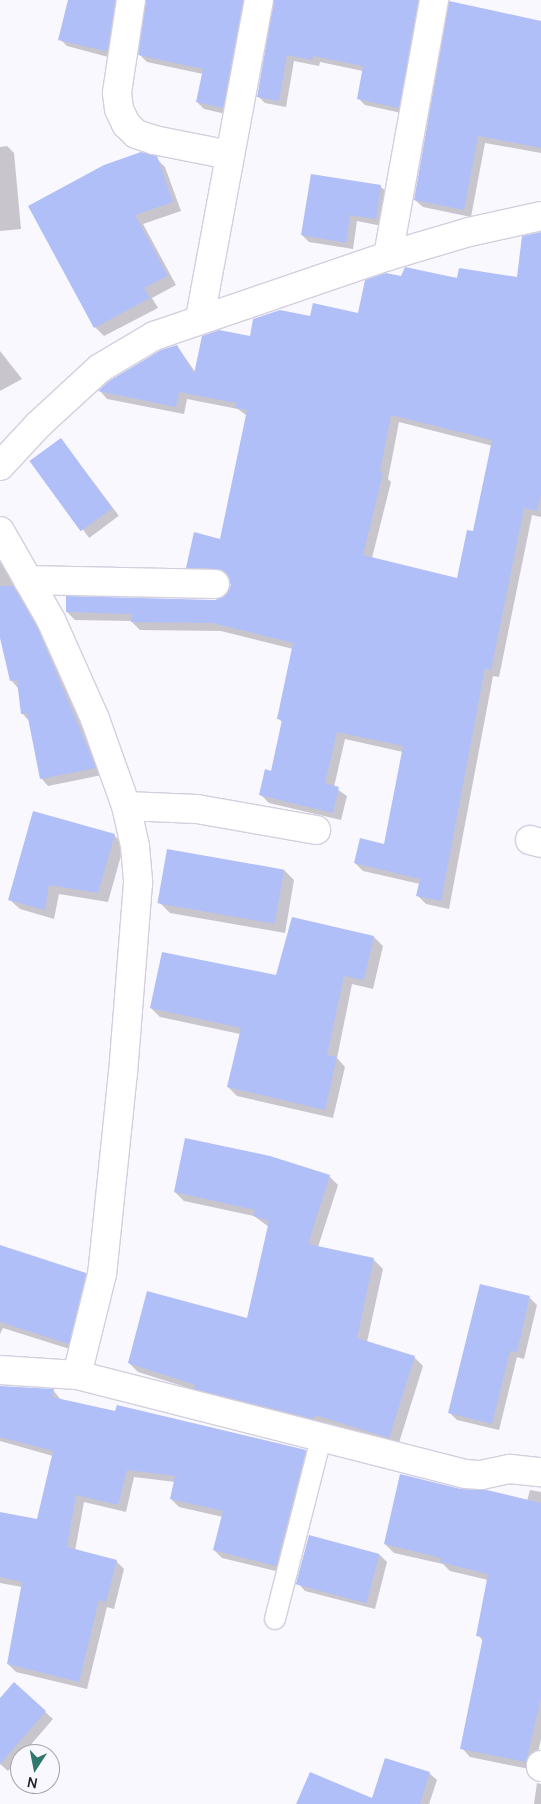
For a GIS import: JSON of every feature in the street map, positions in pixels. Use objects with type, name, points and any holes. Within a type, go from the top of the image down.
[{"type":"street","points":[[131,0],[117,93],[118,109],[126,124],[136,134],[154,140],[230,155]]},
{"type":"street","points":[[200,318],[259,0]]},
{"type":"street","points":[[388,256],[434,0]]},
{"type":"street","points":[[0,466],[38,425],[100,368],[154,336],[200,318],[388,256],[469,232],[541,216]]},
{"type":"street","points":[[0,531],[51,620],[95,719],[126,806],[136,846],[138,883],[124,1072],[102,1274],[77,1375]]},
{"type":"street","points":[[28,580],[215,584]]},
{"type":"street","points":[[126,806],[196,809],[316,830]]},
{"type":"street","points":[[0,1370],[77,1375],[465,1474],[481,1475],[510,1469],[541,1472]]},
{"type":"lane","points":[[275,1618],[321,1438]]},
{"type":"building","points":[[68,0],[115,0],[108,49],[105,51],[58,40]]},
{"type":"building","points":[[146,0],[243,0],[223,108],[196,102],[203,69],[138,55]]},
{"type":"building","points":[[274,0],[418,0],[399,108],[357,99],[363,66],[313,56],[312,60],[287,55],[279,101],[257,97]]},
{"type":"building","points":[[449,1],[541,21],[541,148],[478,136],[464,210],[414,200]]},
{"type":"building","points":[[141,152],[157,156],[173,202],[135,215],[168,276],[144,288],[150,298],[94,328],[28,206],[104,165]]},
{"type":"building","points":[[311,174],[381,185],[376,219],[350,215],[346,243],[301,235]]},
{"type":"building","points":[[541,232],[541,494],[537,511],[524,508],[491,670],[485,668],[441,901],[416,896],[420,879],[354,863],[360,838],[384,844],[403,746],[337,732],[325,783],[339,787],[333,813],[259,795],[265,769],[271,771],[282,720],[277,719],[293,643],[212,623],[131,622],[131,614],[66,612],[66,596],[215,600],[223,597],[231,585],[223,570],[186,568],[194,532],[220,539],[247,410],[235,408],[236,403],[179,392],[176,407],[98,391],[109,381],[161,350],[177,345],[194,374],[202,336],[219,330],[250,336],[253,319],[280,310],[310,316],[313,303],[358,313],[365,280],[386,273],[401,276],[405,267],[457,278],[459,268],[517,277],[522,236]],"holes":[[[391,415],[492,440],[473,531],[467,530],[457,578],[363,555],[383,473],[380,472]]]},
{"type":"building","points":[[61,438],[112,508],[81,531],[29,461]]},
{"type":"building","points":[[0,586],[13,586],[37,627],[96,768],[40,779],[27,713],[21,714],[17,680],[10,681],[0,638]]},
{"type":"building","points":[[33,811],[115,834],[98,893],[49,885],[45,910],[8,900]]},
{"type":"building","points":[[167,849],[284,870],[275,924],[157,903]]},
{"type":"building","points":[[292,917],[374,936],[364,980],[344,976],[327,1055],[337,1057],[325,1110],[227,1087],[241,1028],[150,1008],[162,952],[276,975]]},
{"type":"building","points":[[185,1138],[270,1156],[330,1175],[308,1244],[374,1258],[357,1338],[415,1356],[389,1438],[315,1415],[314,1419],[194,1389],[195,1385],[128,1363],[147,1291],[247,1318],[269,1221],[253,1216],[255,1210],[174,1192]]},
{"type":"building","points":[[0,1245],[86,1273],[69,1344],[0,1322]]},
{"type":"building","points":[[480,1284],[530,1296],[517,1352],[510,1351],[492,1424],[448,1413]]},
{"type":"building","points":[[0,1386],[54,1389],[52,1397],[115,1411],[117,1405],[306,1450],[276,1566],[213,1550],[223,1511],[170,1499],[175,1476],[127,1470],[118,1505],[76,1495],[67,1547],[117,1560],[106,1602],[99,1600],[79,1682],[7,1664],[22,1582],[0,1577],[0,1512],[37,1519],[53,1451],[0,1437]]},
{"type":"building","points":[[400,1474],[461,1489],[487,1490],[541,1503],[541,1698],[526,1762],[460,1749],[483,1637],[476,1636],[488,1574],[440,1562],[441,1558],[384,1544]]},
{"type":"building","points":[[309,1535],[380,1554],[366,1603],[296,1584]]},
{"type":"building","points":[[14,1682],[46,1711],[17,1744],[10,1744],[10,1752],[0,1764],[0,1698]]},
{"type":"building","points":[[385,1758],[430,1772],[420,1804],[296,1804],[310,1772],[372,1798]]}]
